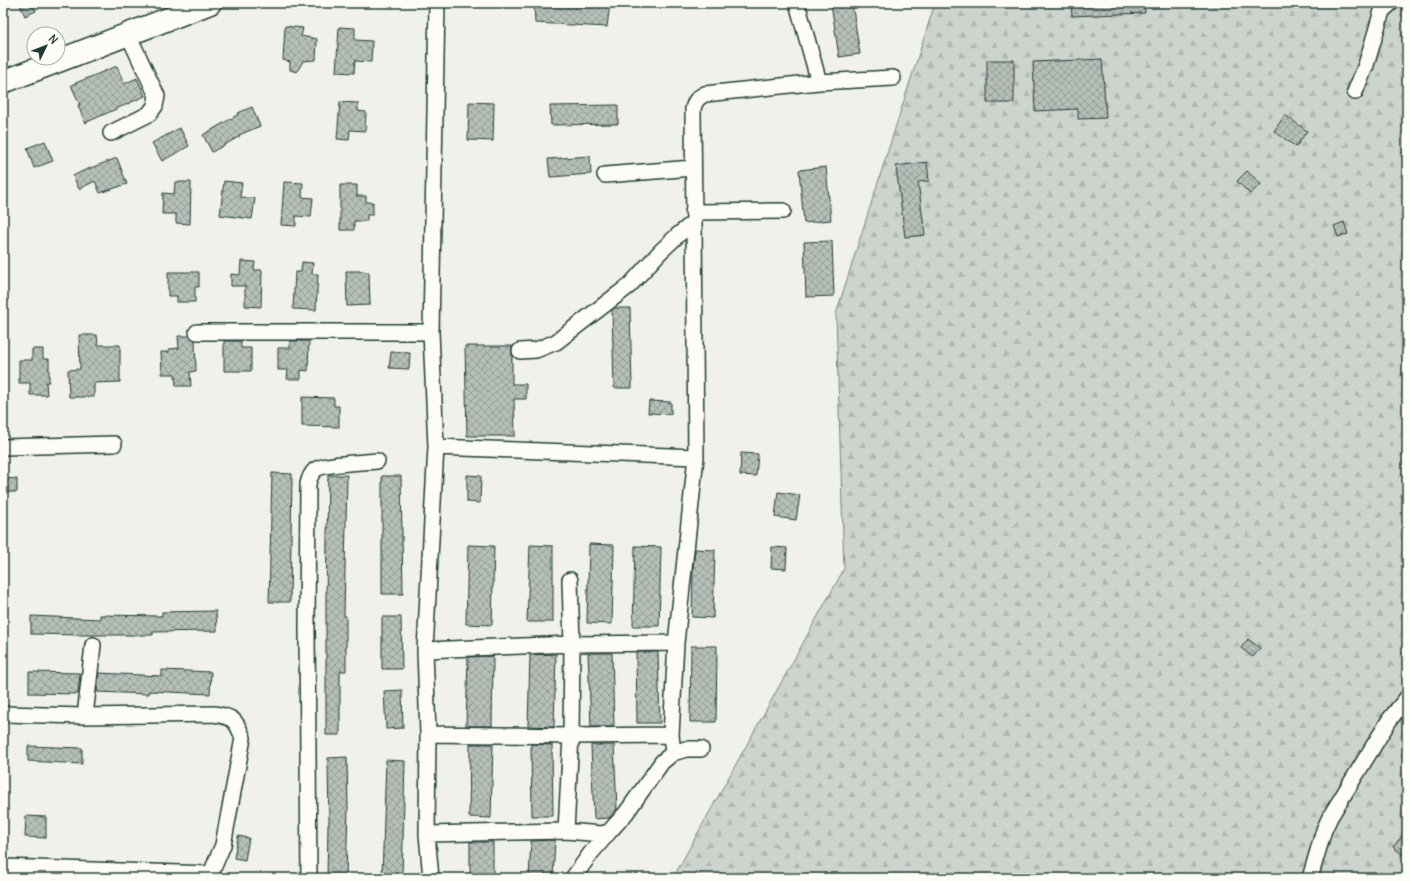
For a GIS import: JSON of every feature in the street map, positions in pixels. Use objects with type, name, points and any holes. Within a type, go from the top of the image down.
[{"type":"highway","points":[[5,77],[128,34],[210,3]]},
{"type":"street","points":[[431,878],[428,834],[428,734],[425,650],[436,447],[431,332],[437,3]]},
{"type":"street","points":[[797,3],[819,82]]},
{"type":"street","points":[[1355,92],[1366,65],[1382,11],[1390,3]]},
{"type":"street","points":[[111,134],[149,114],[155,106],[156,96],[128,34]]},
{"type":"street","points":[[673,753],[671,735],[676,643],[696,457],[693,218],[693,109],[695,102],[698,98],[705,94],[819,82],[893,78]]},
{"type":"street","points":[[605,175],[693,168]]},
{"type":"street","points":[[520,352],[536,350],[556,342],[630,284],[693,218],[783,211]]},
{"type":"street","points":[[197,332],[431,332]]},
{"type":"street","points":[[3,447],[114,444]]},
{"type":"street","points":[[436,447],[696,457]]},
{"type":"street","points":[[309,878],[307,636],[308,484],[311,475],[316,468],[377,461]]},
{"type":"street","points":[[566,831],[571,736],[572,644],[570,580]]},
{"type":"street","points":[[425,650],[572,644],[676,643]]},
{"type":"street","points":[[85,716],[93,645]]},
{"type":"street","points":[[1310,878],[1324,830],[1330,817],[1390,719],[1407,698]]},
{"type":"street","points":[[3,714],[85,716],[214,714],[227,716],[233,719],[237,723],[243,738],[223,845],[209,876],[3,867]]},
{"type":"street","points":[[428,734],[571,736],[671,735]]},
{"type":"street","points":[[573,878],[591,853],[626,813],[662,762],[673,753],[686,749],[700,749]]},
{"type":"street","points":[[428,834],[566,831],[602,834],[609,832]]},
{"type":"green space","points":[[935,3],[1407,3],[1407,878],[673,878],[844,569],[836,314]]},
{"type":"building","points":[[19,3],[32,3],[36,11],[25,16]]},
{"type":"building","points":[[534,3],[610,3],[607,27],[535,23]]},
{"type":"building","points":[[831,3],[852,3],[860,54],[839,57]]},
{"type":"building","points":[[1071,3],[1144,3],[1145,13],[1072,16]]},
{"type":"building","points":[[285,26],[303,28],[301,36],[317,39],[316,60],[303,61],[297,72],[290,70],[290,62],[283,60]]},
{"type":"building","points":[[339,27],[355,28],[355,40],[372,41],[371,62],[355,61],[354,73],[336,72]]},
{"type":"building","points":[[1102,59],[1106,118],[1078,119],[1078,109],[1035,111],[1033,62]]},
{"type":"building","points":[[987,60],[1014,60],[1014,103],[987,103]]},
{"type":"building","points":[[117,66],[124,84],[137,78],[145,96],[85,123],[78,105],[80,105],[71,85]]},
{"type":"building","points":[[340,102],[358,103],[358,111],[366,112],[365,131],[350,130],[349,140],[337,139]]},
{"type":"building","points":[[469,102],[494,103],[493,141],[468,140]]},
{"type":"building","points":[[618,105],[618,124],[551,125],[550,106]]},
{"type":"building","points":[[252,107],[260,126],[239,135],[240,136],[212,152],[203,135],[239,114],[238,113]]},
{"type":"building","points":[[1285,115],[1307,131],[1296,147],[1274,131]]},
{"type":"building","points":[[180,128],[189,146],[162,161],[152,143]]},
{"type":"building","points":[[45,141],[53,161],[34,168],[27,148]]},
{"type":"building","points":[[590,156],[591,174],[550,177],[548,159]]},
{"type":"building","points":[[117,158],[127,184],[100,193],[95,181],[79,189],[73,176]]},
{"type":"building","points":[[927,162],[929,181],[918,182],[925,235],[905,237],[896,166]]},
{"type":"building","points":[[826,167],[831,220],[804,223],[799,170]]},
{"type":"building","points":[[1247,171],[1261,184],[1250,194],[1237,181]]},
{"type":"building","points":[[224,181],[242,183],[240,197],[255,198],[252,219],[220,215]]},
{"type":"building","points":[[175,182],[191,182],[190,224],[176,223],[176,214],[162,214],[163,193],[174,194]]},
{"type":"building","points":[[284,182],[303,183],[302,197],[313,198],[311,217],[296,216],[296,226],[281,225]]},
{"type":"building","points":[[340,185],[357,185],[357,196],[366,196],[366,202],[373,202],[373,215],[367,215],[367,221],[354,221],[354,230],[340,230]]},
{"type":"building","points":[[1344,222],[1348,234],[1338,237],[1334,226]]},
{"type":"building","points":[[832,241],[834,296],[806,297],[804,242]]},
{"type":"building","points":[[241,261],[255,262],[254,270],[262,270],[261,307],[245,306],[245,286],[231,286],[231,274],[240,275]]},
{"type":"building","points":[[302,262],[313,263],[312,274],[318,274],[316,310],[293,309],[295,272],[301,272]]},
{"type":"building","points":[[346,271],[369,272],[370,305],[347,306]]},
{"type":"building","points":[[168,272],[199,272],[199,287],[195,287],[195,302],[177,302],[177,296],[168,296]]},
{"type":"building","points":[[614,308],[630,308],[632,388],[614,388],[612,310]]},
{"type":"building","points":[[79,335],[97,335],[98,345],[120,345],[120,382],[94,383],[94,397],[69,397],[68,370],[80,369]]},
{"type":"building","points":[[178,336],[189,336],[195,340],[196,371],[190,372],[191,386],[176,386],[175,374],[162,374],[161,352],[169,352],[169,349],[179,348]]},
{"type":"building","points":[[224,341],[241,341],[241,348],[251,348],[251,371],[224,371]]},
{"type":"building","points":[[290,341],[309,341],[308,371],[301,370],[301,379],[287,379],[288,370],[278,370],[278,348],[290,348]]},
{"type":"building","points":[[465,346],[512,346],[512,384],[526,384],[526,399],[514,399],[515,436],[467,436]]},
{"type":"building","points":[[32,349],[43,349],[43,359],[49,359],[49,382],[46,382],[47,395],[30,395],[30,383],[19,383],[19,360],[32,360]]},
{"type":"building","points":[[391,352],[410,353],[409,369],[389,368]]},
{"type":"building","points":[[302,397],[334,398],[334,406],[339,406],[339,427],[302,426]]},
{"type":"building","points":[[649,401],[671,402],[671,414],[648,413]]},
{"type":"building","points":[[741,453],[758,454],[756,476],[740,475]]},
{"type":"building","points":[[272,473],[292,474],[290,602],[269,602]]},
{"type":"building","points":[[328,475],[347,475],[344,616],[346,616],[346,671],[340,671],[340,735],[326,735]]},
{"type":"building","points":[[467,475],[481,476],[480,503],[467,502]]},
{"type":"building","points":[[382,476],[401,476],[403,594],[382,594]]},
{"type":"building","points":[[3,478],[17,479],[17,492],[3,492]]},
{"type":"building","points":[[778,492],[800,495],[796,520],[775,517]]},
{"type":"building","points":[[589,544],[614,545],[612,624],[587,623]]},
{"type":"building","points":[[468,545],[494,546],[492,625],[466,624]]},
{"type":"building","points":[[530,545],[553,546],[553,622],[527,622]]},
{"type":"building","points":[[635,546],[661,547],[659,626],[633,626]]},
{"type":"building","points":[[772,547],[787,548],[786,569],[771,568]]},
{"type":"building","points":[[695,549],[715,550],[713,618],[692,617]]},
{"type":"building","points":[[216,611],[217,631],[153,632],[153,635],[31,634],[31,616],[100,619],[100,615],[162,616],[162,612]]},
{"type":"building","points":[[382,617],[401,617],[402,669],[382,669]]},
{"type":"building","points":[[1248,639],[1260,648],[1253,657],[1241,648]]},
{"type":"building","points":[[691,646],[717,646],[716,722],[690,722]]},
{"type":"building","points":[[636,652],[658,652],[660,723],[637,723]]},
{"type":"building","points":[[588,653],[612,653],[614,727],[591,727]]},
{"type":"building","points":[[556,654],[554,727],[528,726],[530,655]]},
{"type":"building","points":[[493,656],[492,726],[466,726],[468,657]]},
{"type":"building","points":[[162,670],[211,672],[210,694],[149,691],[149,694],[97,692],[99,673],[162,676]]},
{"type":"building","points":[[29,672],[80,673],[78,694],[29,693]]},
{"type":"building","points":[[402,690],[403,728],[386,729],[384,691]]},
{"type":"building","points":[[470,744],[493,744],[491,818],[469,817]]},
{"type":"building","points":[[531,744],[552,745],[553,816],[532,816]]},
{"type":"building","points":[[591,745],[614,745],[617,809],[609,818],[594,819]]},
{"type":"building","points":[[28,746],[82,748],[82,764],[28,761]]},
{"type":"building","points":[[347,757],[348,808],[346,878],[327,878],[329,825],[328,758]]},
{"type":"building","points":[[386,760],[405,761],[402,878],[382,878]]},
{"type":"building","points":[[26,816],[46,817],[46,838],[25,837]]},
{"type":"building","points":[[1407,830],[1407,858],[1393,847]]},
{"type":"building","points":[[238,836],[249,838],[245,860],[234,858]]},
{"type":"building","points":[[555,840],[553,878],[529,878],[531,841]]},
{"type":"building","points":[[470,842],[493,842],[493,878],[470,878]]}]
